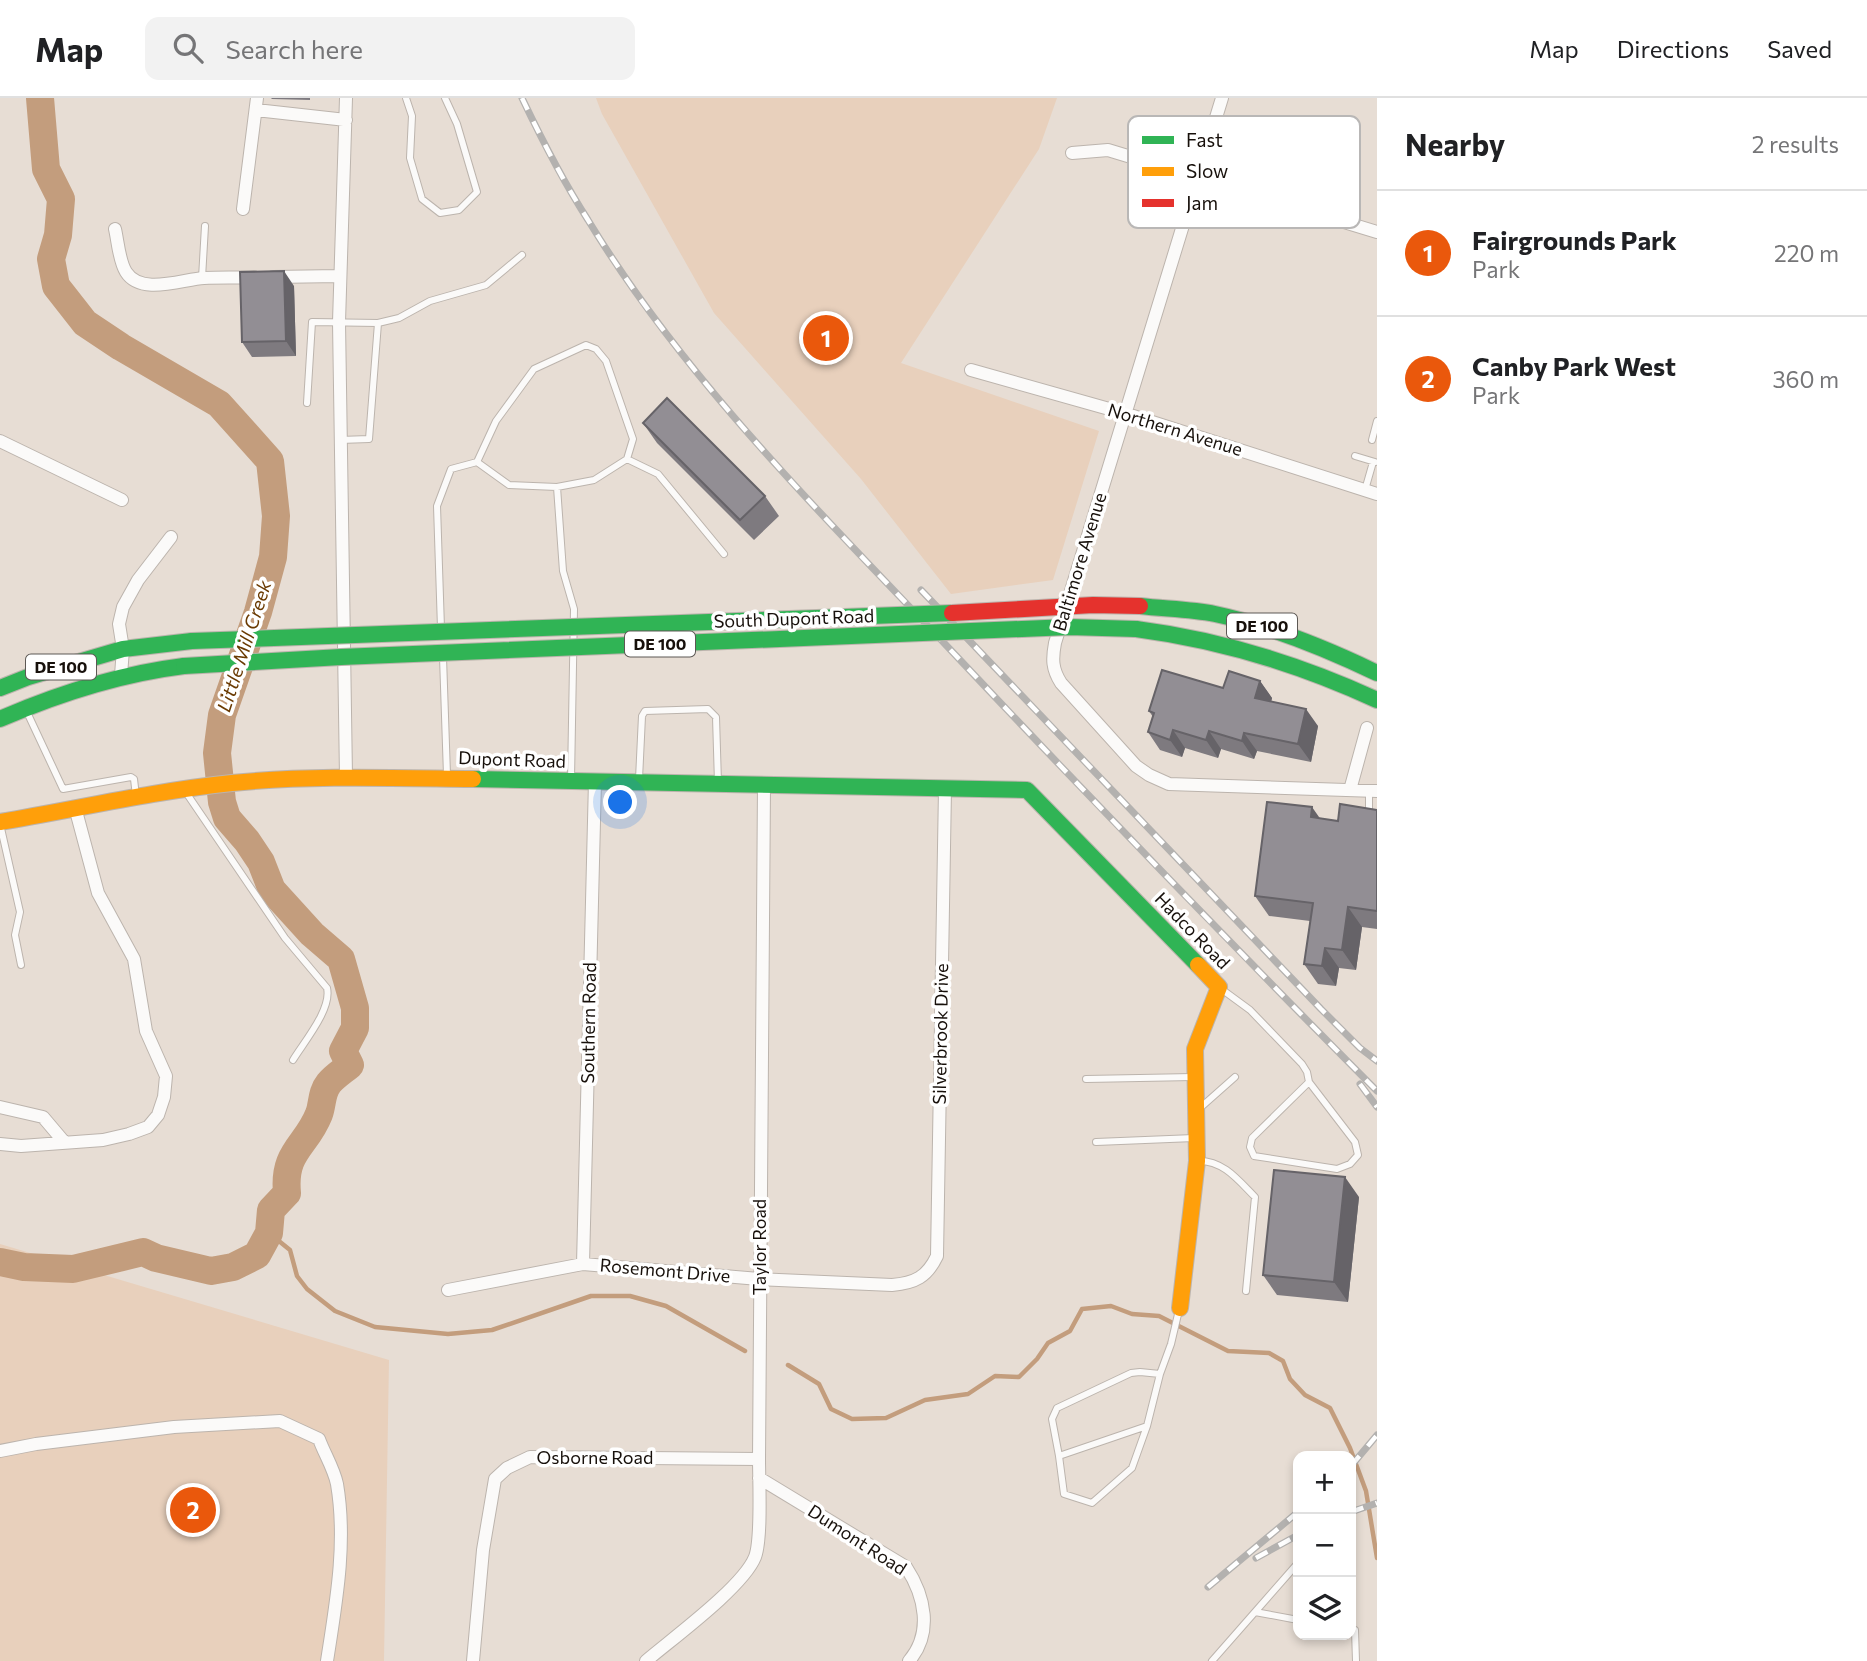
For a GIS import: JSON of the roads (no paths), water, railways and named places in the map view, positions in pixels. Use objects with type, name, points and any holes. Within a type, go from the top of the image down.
[{"type":"main road","name":"South Dupont Road","points":[[0,688],[123,649],[192,641],[905,616],[1093,605],[1140,606],[1213,614],[1262,626],[1339,654],[1377,673]]},
{"type":"main road","name":"South Dupont Road","points":[[0,719],[121,675],[184,666],[1069,627],[1136,629],[1216,641],[1303,667],[1377,700]]},
{"type":"main road","name":"Dupont Road","points":[[0,822],[76,811],[211,785],[346,777],[1027,790]]},
{"type":"main road","name":"Hadco Road","points":[[1027,790],[1219,987],[1195,1049],[1197,1161],[1180,1308]]},
{"type":"street","points":[[346,98],[339,322],[346,777]]},
{"type":"street","name":"Baltimore Avenue","points":[[1216,116],[1222,98]]},
{"type":"street","points":[[243,209],[256,104],[346,120]]},
{"type":"street","points":[[1072,153],[1108,150],[1128,156]]},
{"type":"street","points":[[1360,227],[1377,232]]},
{"type":"street","name":"Baltimore Avenue","points":[[1182,228],[1055,643],[1052,657],[1054,671],[1061,683],[1136,766],[1169,784],[1373,790]]},
{"type":"street","points":[[115,229],[122,263],[126,273],[135,281],[161,286],[202,278],[241,281],[340,276]]},
{"type":"street","name":"Northern Avenue","points":[[971,370],[1127,414],[1371,492]]},
{"type":"street","points":[[0,441],[122,500]]},
{"type":"street","points":[[121,675],[122,607],[138,580],[171,537]]},
{"type":"street","points":[[1350,790],[1367,728]]},
{"type":"street","name":"Southern Road","points":[[583,1264],[595,781]]},
{"type":"street","name":"Taylor Road","points":[[646,1661],[733,1587],[755,1556],[759,1478],[764,785]]},
{"type":"street","name":"Silverbrook Drive","points":[[924,1275],[937,1256],[938,1236],[945,789]]},
{"type":"street","points":[[0,1144],[21,1146],[65,1143],[103,1140],[129,1134],[148,1127],[158,1115],[164,1097],[166,1076],[146,1031],[134,959],[98,893],[76,811]]},
{"type":"street","points":[[0,1107],[43,1117],[65,1143]]},
{"type":"street","name":"Rosemont Drive","points":[[448,1290],[583,1264],[759,1279],[892,1286],[908,1284],[924,1275]]},
{"type":"street","points":[[0,1451],[174,1427],[280,1421],[318,1439],[337,1482],[341,1542],[337,1605],[327,1661]]},
{"type":"street","name":"Osborne Road","points":[[473,1661],[483,1550],[495,1479],[508,1468],[530,1457],[759,1460]]},
{"type":"street","name":"Dumont Road","points":[[759,1478],[906,1567],[916,1582],[923,1606],[924,1627],[919,1650],[909,1661]]},
{"type":"lane","points":[[406,98],[412,116],[410,158],[422,199],[440,213],[459,210],[477,192],[457,124],[445,98]]},
{"type":"lane","points":[[202,278],[205,226]]},
{"type":"lane","points":[[307,403],[312,322],[378,323],[399,318],[430,301],[486,285],[522,255]]},
{"type":"lane","points":[[340,440],[369,439],[378,323]]},
{"type":"lane","points":[[447,777],[437,506],[451,470],[477,462],[496,421],[534,369],[586,345],[596,349],[606,361],[633,439],[627,459],[594,480],[556,487],[509,485],[477,462]]},
{"type":"lane","points":[[1373,440],[1377,421]]},
{"type":"lane","points":[[1355,456],[1375,462],[1371,492]]},
{"type":"lane","points":[[627,459],[658,474],[724,554]]},
{"type":"lane","points":[[556,487],[563,571],[574,609],[571,781]]},
{"type":"lane","points":[[25,708],[76,811]]},
{"type":"lane","points":[[639,782],[642,716],[645,710],[708,709],[716,717],[718,785]]},
{"type":"lane","points":[[63,789],[131,777],[134,779],[137,798]]},
{"type":"lane","points":[[184,789],[285,938],[327,988],[329,995],[326,1006],[292,1060]]},
{"type":"lane","points":[[1369,817],[1373,790]]},
{"type":"lane","points":[[0,822],[2,844],[20,912],[15,935],[21,965]]},
{"type":"lane","points":[[1219,987],[1250,1010],[1302,1064],[1309,1082],[1355,1142],[1358,1155],[1350,1164],[1337,1169],[1254,1156],[1250,1147],[1252,1138],[1309,1082]]},
{"type":"lane","points":[[1086,1079],[1195,1077]]},
{"type":"lane","points":[[1196,1111],[1235,1077]]},
{"type":"lane","points":[[1096,1142],[1196,1138]]},
{"type":"lane","points":[[1197,1161],[1211,1161],[1226,1169],[1255,1197],[1246,1291]]},
{"type":"lane","points":[[1160,1374],[1131,1373],[1057,1408],[1052,1419],[1064,1493],[1092,1503],[1132,1468],[1147,1426],[1180,1308]]},
{"type":"lane","points":[[1059,1456],[1147,1426]]},
{"type":"lane","points":[[1212,1661],[1293,1569]]},
{"type":"lane","points":[[1255,1612],[1293,1619]]},
{"type":"lane","points":[[1355,1640],[1356,1661]]},
{"type":"waterway","name":"Little Mill Creek","points":[[0,1262],[24,1267],[73,1269],[143,1252],[156,1258],[211,1271],[233,1267],[257,1255],[269,1233],[271,1210],[287,1193],[288,1168],[292,1158],[314,1125],[326,1087],[350,1065],[343,1051],[355,1028],[355,1008],[341,959],[312,934],[272,890],[261,862],[227,818],[222,802],[217,753],[222,715],[258,612],[273,557],[276,516],[270,461],[219,404],[85,323],[56,286],[51,259],[58,235],[61,199],[46,169],[40,98]]},
{"type":"waterway","points":[[269,1233],[290,1250],[297,1276],[307,1289],[335,1311],[375,1327],[448,1334],[492,1330],[591,1296],[630,1296],[666,1306],[745,1351]]},
{"type":"waterway","points":[[788,1365],[819,1384],[831,1409],[852,1419],[886,1418],[925,1400],[968,1394],[995,1376],[1019,1377],[1048,1343],[1070,1331],[1082,1309],[1111,1306],[1132,1314],[1159,1316],[1228,1351],[1269,1353],[1283,1361],[1290,1379],[1305,1395],[1330,1408],[1350,1448],[1366,1491],[1377,1558]]},
{"type":"railway","points":[[522,98],[570,190],[626,278],[666,334],[755,441],[1106,813],[1377,1091]]},
{"type":"railway","points":[[921,590],[1321,1009],[1377,1061]]},
{"type":"railway","points":[[1360,1084],[1377,1107]]},
{"type":"railway","points":[[1356,1460],[1377,1435]]},
{"type":"railway","points":[[1356,1510],[1377,1503]]},
{"type":"railway","points":[[1208,1587],[1296,1514]]},
{"type":"railway","points":[[1256,1558],[1293,1538]]},
{"type":"place","name":"Fairgrounds Park","points":[[826,338]]},
{"type":"place","name":"Canby Park West","points":[[193,1510]]}]
